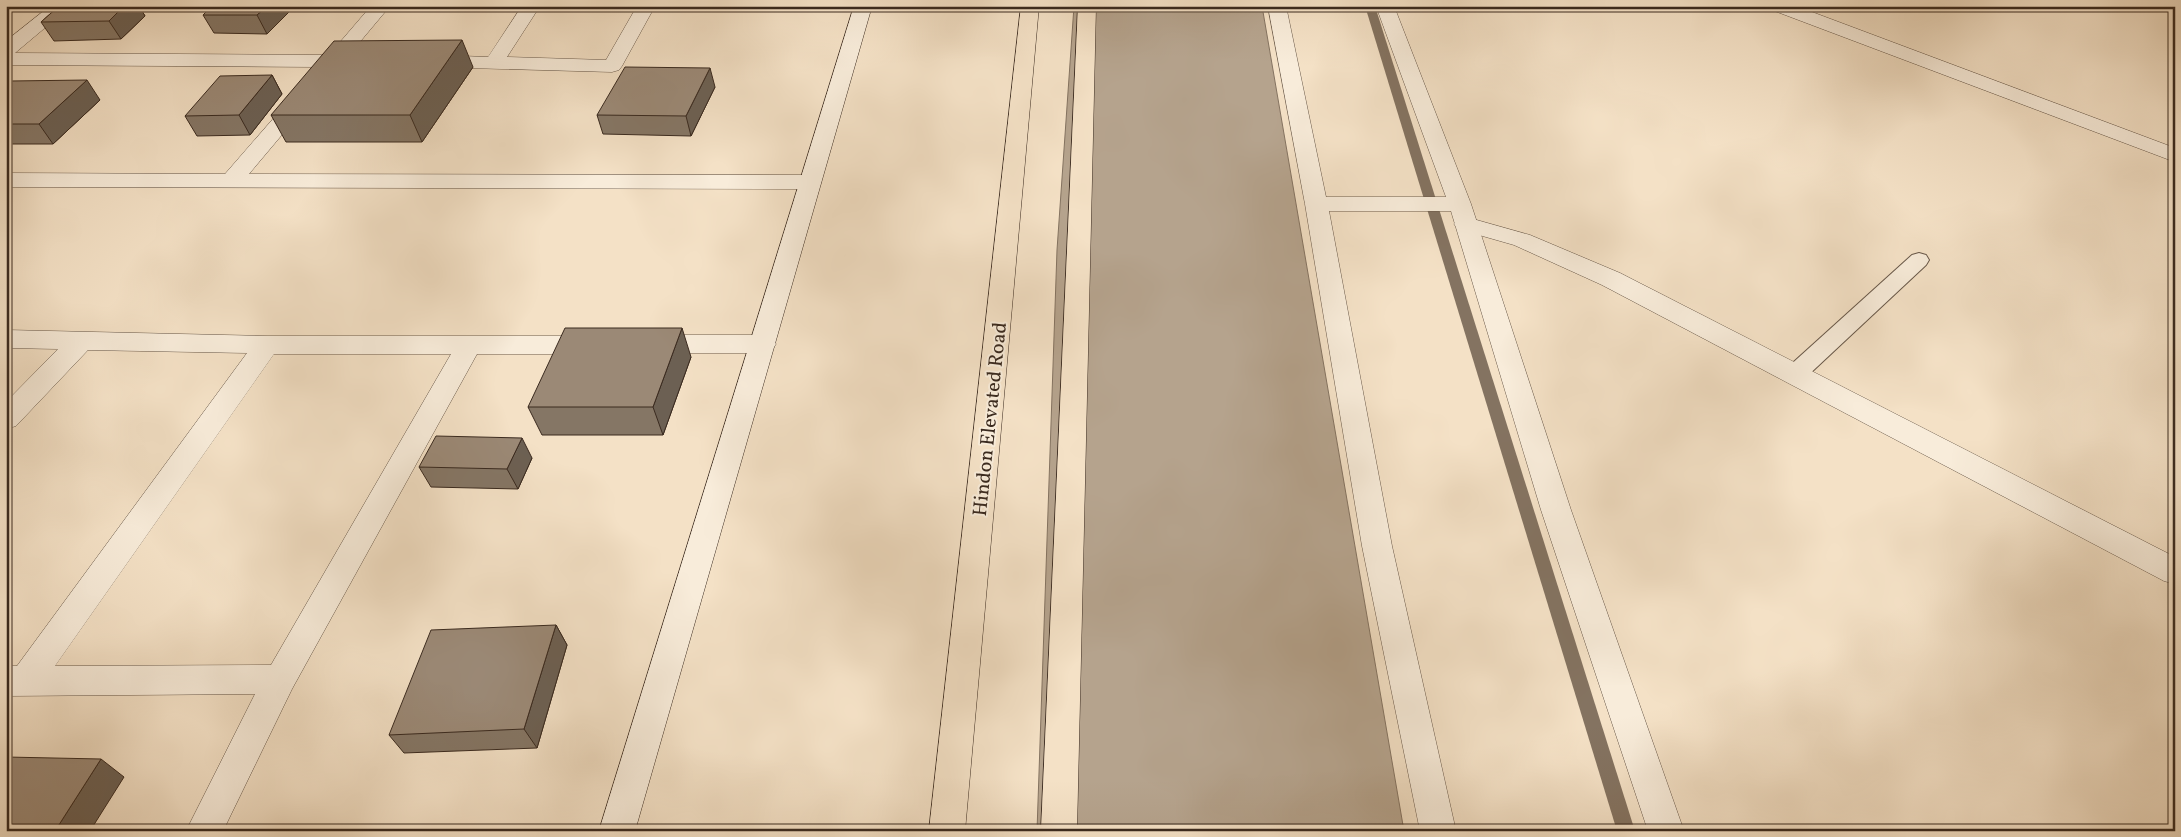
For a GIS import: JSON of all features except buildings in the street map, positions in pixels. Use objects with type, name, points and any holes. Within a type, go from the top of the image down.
[{"type":"highway","name":"Hindon Elevated Road","points":[[947,831],[1030,6]]},
{"type":"highway","points":[[1059,831],[1088,6]]},
{"type":"street","points":[[6,51],[62,6]]},
{"type":"street","points":[[232,181],[381,6]]},
{"type":"street","points":[[494,62],[531,6]]},
{"type":"street","points":[[415,61],[612,66],[646,6]]},
{"type":"street","points":[[617,831],[863,6]]},
{"type":"street","points":[[1277,6],[1316,204],[1377,546],[1438,831]]},
{"type":"street","points":[[1385,6],[1666,831]]},
{"type":"street","points":[[1778,6],[2175,156]]},
{"type":"street","points":[[6,60],[375,61]]},
{"type":"street","points":[[6,180],[810,182]]},
{"type":"street","points":[[1316,204],[1370,203],[1455,211],[1570,260],[1611,279],[2175,572]]},
{"type":"street","points":[[6,340],[267,345],[763,344]]},
{"type":"street","points":[[6,419],[82,340]]},
{"type":"street","points":[[16,681],[267,345]]},
{"type":"street","points":[[204,831],[280,679],[468,346]]},
{"type":"street","points":[[16,681],[280,679]]},
{"type":"lane","points":[[1795,374],[1919,260]]},
{"type":"shaded area","points":[[1074,6],[1262,6],[1404,831],[1037,831],[1057,250]]},
{"type":"waterway","points":[[1370,6],[1626,831]]}]
